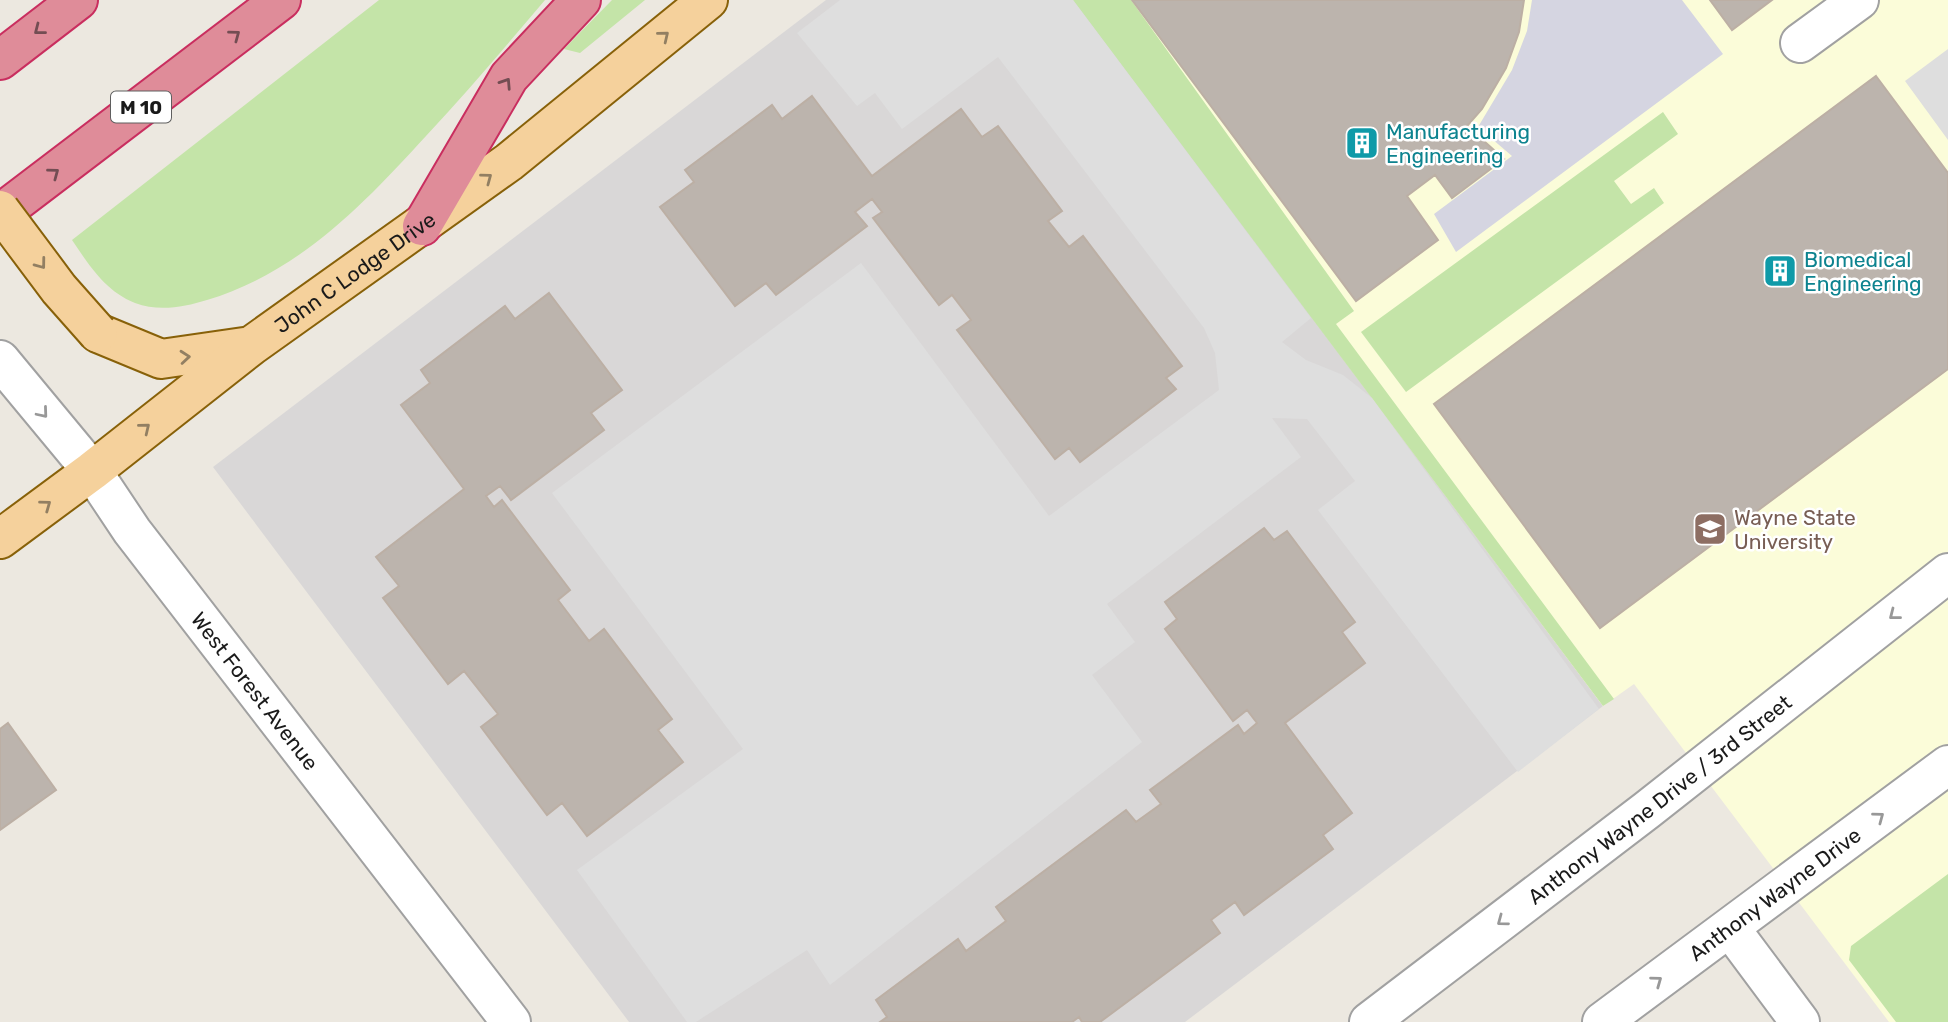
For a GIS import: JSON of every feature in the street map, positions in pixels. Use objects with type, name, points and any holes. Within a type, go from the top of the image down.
[{"type":"highway","points":[[0,60],[78,0]]},
{"type":"highway","name":"M 10","points":[[0,212],[281,0]]},
{"type":"highway","points":[[422,226],[509,77],[581,0]]},
{"type":"main road","name":"John C Lodge Drive","points":[[0,539],[92,471],[251,346],[509,162],[708,0]]},
{"type":"main road","points":[[0,212],[59,289],[98,333],[161,359],[251,346]]},
{"type":"street","points":[[1800,43],[1859,0]]},
{"type":"street","name":"West Forest Avenue","points":[[0,360],[92,471],[141,542],[512,1022]]},
{"type":"street","name":"Anthony Wayne Drive / 3rd Street","points":[[1369,1022],[1647,810],[1948,573]]},
{"type":"street","name":"Anthony Wayne Drive","points":[[1602,1022],[1948,765]]},
{"type":"street","points":[[1730,928],[1800,1022]]},
{"type":"shaded area","points":[[826,0],[1074,0],[1603,706],[1185,1022],[629,1022],[213,467]]},
{"type":"shaded area","points":[[840,0],[1073,0],[1311,318],[1282,342],[1306,360],[1343,375],[1372,398],[1599,709],[1518,772],[1318,510],[1355,481],[1307,419],[1272,418],[1301,457],[1107,604],[1135,642],[1092,675],[1142,742],[830,985],[807,950],[696,1022],[687,1022],[577,870],[743,749],[552,493],[861,263],[1049,516],[1219,390],[1215,353],[1204,328],[998,57],[902,129],[875,93],[857,106],[797,33]]},
{"type":"shaded area","name":"Wayne State University","points":[[1074,0],[1948,0],[1948,1022],[1889,1022],[1634,684],[1603,706]]},
{"type":"shaded area","points":[[1532,0],[1682,0],[1723,54],[1456,252],[1434,214],[1512,156],[1478,127],[1512,70],[1527,31]]},
{"type":"shaded area","points":[[1948,49],[1948,140],[1905,81]]},
{"type":"green space","points":[[379,0],[545,0],[456,103],[378,187],[327,233],[271,273],[207,300],[162,308],[135,303],[106,284],[72,240]]},
{"type":"green space","points":[[612,0],[645,0],[580,53],[564,49]]},
{"type":"green space","points":[[1073,0],[1131,0],[1354,311],[1336,324],[1614,699],[1603,706]]},
{"type":"green space","points":[[1663,112],[1678,134],[1614,181],[1631,204],[1654,188],[1664,203],[1406,392],[1361,332]]},
{"type":"green space","points":[[1948,874],[1948,1022],[1896,1022],[1849,960],[1851,946]]},
{"type":"building","name":"Manufacturing Engineering","points":[[1132,0],[1524,0],[1519,32],[1506,68],[1482,109],[1467,126],[1504,159],[1452,198],[1435,175],[1407,196],[1438,240],[1356,301]]},
{"type":"building","points":[[1710,0],[1772,0],[1732,30]]},
{"type":"building","name":"Biomedical Engineering","points":[[1876,76],[1948,173],[1948,369],[1600,628],[1434,404]]},
{"type":"building","points":[[812,96],[872,176],[961,109],[982,137],[998,126],[1062,211],[1048,221],[1069,247],[1083,236],[1182,366],[1166,378],[1176,389],[1080,462],[1069,448],[1055,459],[957,330],[971,320],[952,295],[939,305],[873,218],[882,212],[872,199],[855,212],[867,226],[776,295],[766,283],[735,306],[660,207],[694,182],[685,170],[772,105],[782,119]]},
{"type":"building","points":[[549,293],[622,390],[591,413],[604,430],[511,500],[500,486],[486,496],[494,507],[502,500],[570,590],[558,600],[589,641],[604,629],[672,719],[658,730],[683,762],[587,836],[562,803],[547,815],[481,727],[498,714],[464,671],[448,684],[383,598],[399,586],[376,557],[464,489],[401,405],[430,383],[421,370],[505,306],[515,319]]},
{"type":"building","points":[[1264,528],[1274,540],[1287,531],[1355,622],[1342,632],[1365,663],[1285,723],[1352,813],[1323,835],[1333,849],[1244,915],[1235,902],[1211,920],[1220,933],[1100,1022],[1082,1022],[1079,1017],[1072,1022],[880,1022],[887,1017],[876,1000],[958,939],[966,951],[1006,921],[996,907],[1126,810],[1136,822],[1161,804],[1150,790],[1238,725],[1244,734],[1257,723],[1247,710],[1233,721],[1165,629],[1177,619],[1165,602]]},
{"type":"building","points":[[8,723],[56,790],[0,830],[0,729]]},
{"type":"place","name":"Manufacturing Engineering","points":[[1362,143]]},
{"type":"place","name":"Biomedical Engineering","points":[[1780,271]]},
{"type":"place","name":"Wayne State University","points":[[1710,529]]}]
